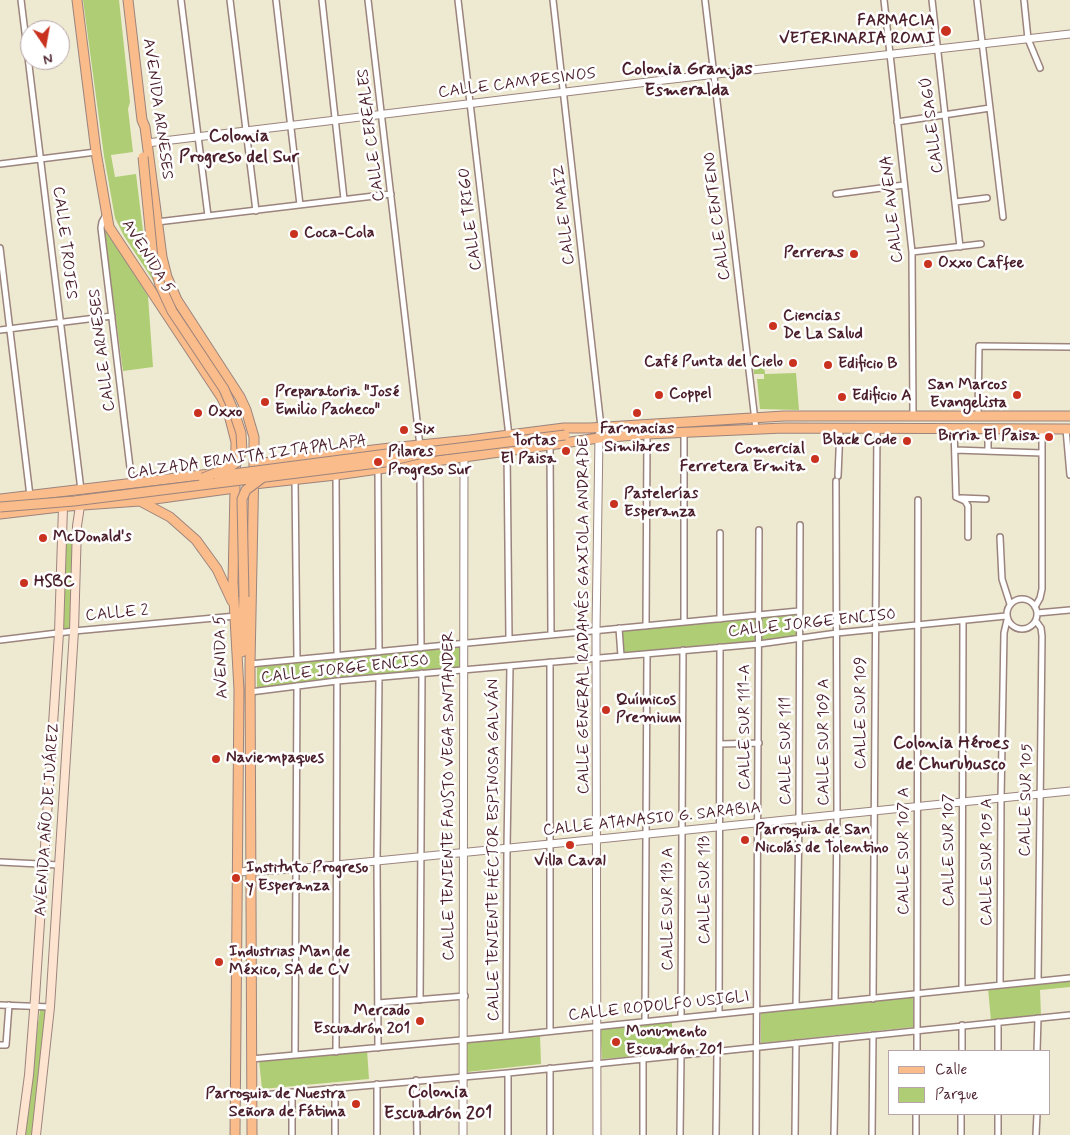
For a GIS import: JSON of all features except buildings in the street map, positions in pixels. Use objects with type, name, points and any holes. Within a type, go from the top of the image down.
[{"type":"main road","points":[[77,0],[96,152],[106,214]]},
{"type":"main road","name":"AVENIDA ARNESES","points":[[128,0],[142,120],[145,125],[162,257],[174,294]]},
{"type":"main road","points":[[142,120],[139,126],[153,259],[160,285],[172,311],[224,389],[241,432],[242,452],[237,462],[228,468],[203,478]]},
{"type":"main road","name":"AVENIDA 5","points":[[106,214],[109,228],[222,398],[236,442],[233,582],[238,667],[235,1135]]},
{"type":"main road","name":"AVENIDA 5","points":[[174,294],[240,397],[254,437],[250,664],[252,1135]]},
{"type":"main road","points":[[784,416],[784,428]]},
{"type":"main road","name":"CALZADA ERMITA IZTAPALAPA","points":[[254,464],[509,436],[564,428],[784,416],[1070,416]]},
{"type":"main road","points":[[728,419],[729,430]]},
{"type":"main road","name":"CALZADA ERMITA IZTAPALAPA","points":[[0,507],[74,501],[384,462],[427,452],[565,435],[590,428]]},
{"type":"main road","name":"CALZADA ERMITA IZTAPALAPA","points":[[254,484],[378,470],[599,438],[647,434],[784,428],[1068,429]]},
{"type":"main road","name":"CALZADA ERMITA IZTAPALAPA","points":[[80,506],[89,498],[146,486],[388,454],[404,453],[436,461]]},
{"type":"main road","points":[[282,460],[278,470],[279,476],[291,480]]},
{"type":"main road","name":"CALZADA ERMITA IZTAPALAPA","points":[[0,499],[235,470]]},
{"type":"main road","points":[[238,667],[243,646],[242,499],[252,484],[261,478],[272,475]]},
{"type":"main road","points":[[190,477],[197,484],[197,489],[193,494]]},
{"type":"main road","name":"CALZADA ERMITA IZTAPALAPA","points":[[0,514],[140,501],[235,488]]},
{"type":"main road","points":[[140,501],[170,517],[204,549],[223,580],[236,615]]},
{"type":"main road","name":"AVENIDA AÑO DE JUÁREZ","points":[[36,1135],[50,1007],[74,631],[76,526],[80,506]]},
{"type":"main road","name":"AVENIDA AÑO DE JUÁREZ","points":[[21,1135],[35,1006],[59,633],[64,526],[63,507]]},
{"type":"main road","points":[[64,526],[70,524],[76,526]]},
{"type":"main road","points":[[55,686],[70,688]]},
{"type":"street","name":"CALLE TROJES","points":[[21,0],[81,490]]},
{"type":"street","points":[[181,0],[208,216]]},
{"type":"street","points":[[230,0],[256,211]]},
{"type":"street","points":[[276,0],[300,205]]},
{"type":"street","points":[[322,0],[344,199]]},
{"type":"street","name":"CALLE CEREALES","points":[[368,0],[420,446]]},
{"type":"street","name":"CALLE TRIGO","points":[[458,0],[509,436]]},
{"type":"street","name":"CALLE MAÍZ","points":[[552,0],[601,427]]},
{"type":"street","name":"CALLE CENTENO","points":[[705,0],[756,429]]},
{"type":"street","name":"CALLE AVENA","points":[[884,0],[912,252],[913,416]]},
{"type":"street","name":"CALLE SAGÚ","points":[[932,0],[960,247]]},
{"type":"street","points":[[978,0],[1004,217]]},
{"type":"street","points":[[1024,0],[1028,39],[1040,68]]},
{"type":"street","name":"CALLE CAMPESINOS","points":[[147,143],[664,80],[714,76],[1070,34]]},
{"type":"street","points":[[897,122],[990,108]]},
{"type":"street","points":[[0,164],[96,152]]},
{"type":"street","points":[[836,194],[904,184]]},
{"type":"street","points":[[157,222],[391,194]]},
{"type":"street","points":[[955,202],[987,198]]},
{"type":"street","name":"CALLE ARNESES","points":[[106,214],[101,228],[132,484]]},
{"type":"street","points":[[912,252],[981,244]]},
{"type":"street","points":[[0,248],[30,496]]},
{"type":"street","points":[[0,330],[112,316]]},
{"type":"street","points":[[978,416],[979,346],[1070,348]]},
{"type":"street","name":"CALLE GENERAL RADAMÉS GAXIOLA ANDRADE","points":[[597,1135],[596,630],[599,438],[601,427]]},
{"type":"street","name":"CALLE SUR 109 A","points":[[835,1002],[837,479],[840,428]]},
{"type":"street","name":"CALLE SUR 109","points":[[873,999],[874,629],[877,428]]},
{"type":"street","points":[[954,428],[956,497]]},
{"type":"street","points":[[988,429],[988,451]]},
{"type":"street","points":[[1035,607],[1042,589],[1042,429]]},
{"type":"street","points":[[1068,429],[1070,475]]},
{"type":"street","points":[[684,432],[684,622]]},
{"type":"street","points":[[646,626],[647,434]]},
{"type":"street","points":[[550,445],[551,635]]},
{"type":"street","points":[[955,450],[1042,453]]},
{"type":"street","points":[[507,451],[509,639]]},
{"type":"street","name":"CALLE TENIENTE FAUSTO VEGA SANTANDER","points":[[463,1135],[465,996],[464,457]]},
{"type":"street","points":[[420,463],[421,648]]},
{"type":"street","points":[[378,470],[379,652]]},
{"type":"street","points":[[336,475],[337,656]]},
{"type":"street","points":[[291,480],[297,659]]},
{"type":"street","points":[[956,497],[986,499]]},
{"type":"street","points":[[956,497],[965,501],[968,506],[968,537]]},
{"type":"street","name":"CALLE SUR 107 A","points":[[916,1050],[918,500]]},
{"type":"street","name":"CALLE SUR 111","points":[[796,1006],[800,525]]},
{"type":"street","name":"CALLE SUR 111-A","points":[[756,1135],[759,530]]},
{"type":"street","points":[[720,533],[720,619]]},
{"type":"street","points":[[1000,537],[1002,579],[1010,604],[1007,618],[1010,625],[1021,630],[1027,629],[1036,621],[1037,613],[1032,602],[1020,599],[1010,604]]},
{"type":"street","points":[[1037,613],[1070,610]]},
{"type":"street","name":"CALLE JORGE ENCISO","points":[[250,664],[799,611]]},
{"type":"street","name":"CALLE 2","points":[[0,640],[236,615]]},
{"type":"street","name":"CALLE JORGE ENCISO","points":[[250,692],[337,681],[758,644],[874,629],[962,620],[1007,618]]},
{"type":"street","name":"CALLE SUR 105 A","points":[[1000,985],[1000,798],[1004,633],[1007,618]]},
{"type":"street","name":"CALLE SUR 107","points":[[962,620],[962,989]]},
{"type":"street","name":"CALLE SUR 105","points":[[1036,621],[1041,628],[1042,636],[1038,981]]},
{"type":"street","points":[[619,628],[621,656]]},
{"type":"street","name":"CALLE SUR 113","points":[[719,1013],[718,827],[720,647]]},
{"type":"street","name":"CALLE SUR 113 A","points":[[681,1017],[683,650]]},
{"type":"street","points":[[645,1021],[646,654]]},
{"type":"street","points":[[550,662],[550,1031]]},
{"type":"street","name":"CALLE TENIENTE HÉCTOR ESPINOSA GALVÁN","points":[[506,1036],[510,666]]},
{"type":"street","points":[[420,1000],[422,673]]},
{"type":"street","points":[[378,1048],[377,861],[379,678]]},
{"type":"street","points":[[336,1052],[337,681]]},
{"type":"street","points":[[295,1055],[297,686]]},
{"type":"street","points":[[720,744],[759,743]]},
{"type":"street","name":"CALLE ATANASIO G. SARABIA","points":[[236,872],[336,865],[1070,791]]},
{"type":"street","points":[[0,862],[58,865]]},
{"type":"street","name":"CALLE RODOLFO USIGLI","points":[[251,1059],[506,1036],[597,1025],[1070,978]]},
{"type":"street","points":[[378,1003],[465,996]]},
{"type":"street","points":[[0,1005],[50,1007]]},
{"type":"street","points":[[0,1045],[6,1045],[9,1005]]},
{"type":"street","points":[[252,1096],[508,1073],[1070,1015]]},
{"type":"street","points":[[1037,1050],[1038,1018]]},
{"type":"street","points":[[998,1022],[998,1050]]},
{"type":"street","points":[[962,1025],[962,1050]]},
{"type":"street","points":[[872,1135],[873,1035]]},
{"type":"street","points":[[834,1135],[836,1039]]},
{"type":"street","points":[[795,1135],[796,1043]]},
{"type":"street","points":[[716,1135],[717,1051]]},
{"type":"street","points":[[680,1055],[680,1135]]},
{"type":"street","points":[[643,1058],[643,1135]]},
{"type":"street","points":[[550,1068],[550,1135]]},
{"type":"street","points":[[508,1073],[508,1135]]},
{"type":"street","points":[[416,1080],[417,1135]]},
{"type":"street","points":[[377,1084],[377,1135]]},
{"type":"street","points":[[335,1088],[335,1135]]},
{"type":"street","points":[[292,1092],[292,1135]]},
{"type":"street","points":[[916,1115],[916,1135]]},
{"type":"street","points":[[961,1115],[961,1135]]},
{"type":"street","points":[[998,1115],[998,1135]]},
{"type":"street","points":[[1036,1115],[1036,1135]]},
{"type":"green space","points":[[83,0],[119,0],[130,102],[128,109],[133,152],[111,155],[115,177],[136,174],[146,255],[160,291],[124,236],[115,218],[104,156]]},
{"type":"green space","points":[[107,231],[148,296],[153,367],[123,371],[104,232]]},
{"type":"green space","points":[[764,363],[765,374],[796,373],[799,410],[760,409],[757,379],[764,379],[764,374],[754,374],[753,364]]},
{"type":"green space","points":[[64,536],[73,542],[72,628],[61,629]]},
{"type":"green space","points":[[797,614],[798,635],[759,644],[622,653],[621,631]]},
{"type":"green space","points":[[460,644],[460,667],[257,690],[257,666]]},
{"type":"green space","points":[[1070,980],[1070,987],[1040,990],[1041,1016],[991,1021],[988,988]]},
{"type":"green space","points":[[913,996],[913,1027],[761,1043],[761,1011]]},
{"type":"green space","points":[[40,1010],[47,1011],[34,1135],[22,1135]]},
{"type":"green space","points":[[672,1020],[672,1053],[602,1059],[600,1027]]},
{"type":"green space","points":[[540,1035],[541,1064],[467,1072],[467,1041]]},
{"type":"green space","points":[[367,1050],[369,1079],[262,1089],[259,1060]]},
{"type":"place","name":"FARMACIA VETERINARIA ROMI","points":[[946,31]]},
{"type":"place","name":"Coca-Cola","points":[[294,234]]},
{"type":"place","name":"Perreras","points":[[854,254]]},
{"type":"place","name":"Oxxo Caffee","points":[[928,264]]},
{"type":"place","name":"Ciencias De La Salud","points":[[773,326]]},
{"type":"place","name":"Café Punta del Cielo","points":[[793,363]]},
{"type":"place","name":"Edificio B","points":[[828,365]]},
{"type":"place","name":"Coppel","points":[[659,395]]},
{"type":"place","name":"San Marcos Evangelista","points":[[1017,395]]},
{"type":"place","name":"Edificio A","points":[[842,397]]},
{"type":"place","name":"Preparatoria \"José Emilio Pacheco\"","points":[[265,402]]},
{"type":"place","name":"Oxxo","points":[[198,413]]},
{"type":"place","name":"Farmacias Similares","points":[[637,413]]},
{"type":"place","name":"Six","points":[[404,430]]},
{"type":"place","name":"Birria El Paisa","points":[[1049,437]]},
{"type":"place","name":"Black Code","points":[[907,441]]},
{"type":"place","name":"Tortas El Paisa","points":[[566,451]]},
{"type":"place","name":"Comercial Ferretera Ermita","points":[[815,459]]},
{"type":"place","name":"Pilares Progreso Sur","points":[[378,462]]},
{"type":"place","name":"Pastelerías Esperanza","points":[[614,504]]},
{"type":"place","name":"McDonald's","points":[[43,538]]},
{"type":"place","name":"HSBC","points":[[24,583]]},
{"type":"place","name":"Químicos Premium","points":[[606,710]]},
{"type":"place","name":"Naviempaques","points":[[216,759]]},
{"type":"place","name":"Parroquia de San Nicolás de Tolentino","points":[[745,840]]},
{"type":"place","name":"Villa Caval","points":[[570,845]]},
{"type":"place","name":"Instituto Progreso y Esperanza","points":[[236,878]]},
{"type":"place","name":"Industrias Man de México, SA de CV","points":[[219,962]]},
{"type":"place","name":"Mercado Escuadrón 201","points":[[420,1021]]},
{"type":"place","name":"Monumento Escuadrón 201","points":[[616,1042]]},
{"type":"place","name":"Parroquia de Nuestra Señora de Fátima","points":[[356,1104]]},
{"type":"district","name":"Colonia Granjas Esmeralda","points":[[687,80]]},
{"type":"district","name":"Colonia Progreso del Sur","points":[[239,147]]},
{"type":"district","name":"Colonia Héroes de Churubusco","points":[[951,754]]},
{"type":"district","name":"Colonia Escuadrón 201","points":[[438,1103]]}]
